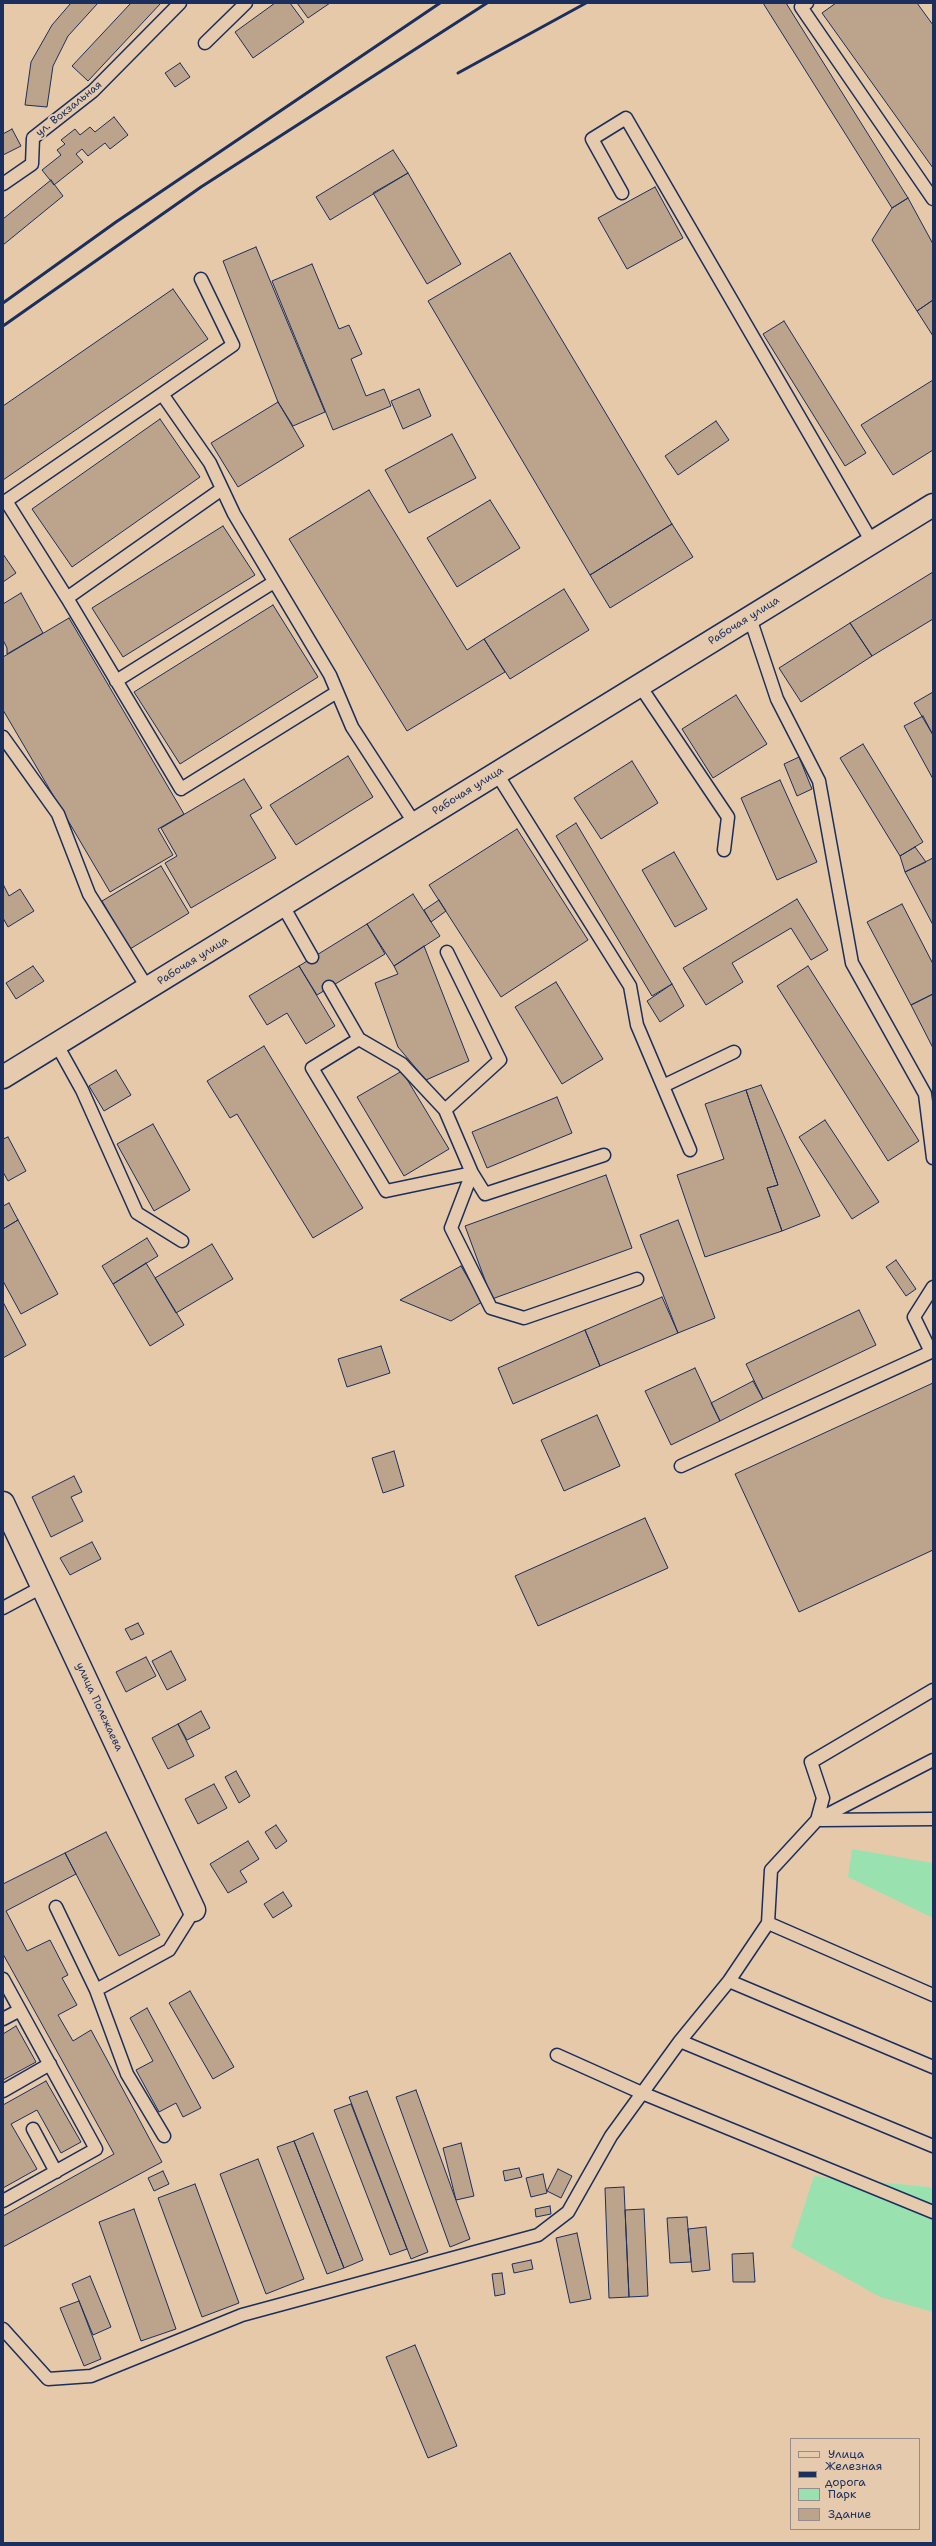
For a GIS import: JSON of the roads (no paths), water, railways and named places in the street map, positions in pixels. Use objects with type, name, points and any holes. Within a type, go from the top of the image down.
[{"type":"street","name":"Рабочая улица","points":[[3,1077],[933,505]]},
{"type":"street","name":"улица Полежаева","points":[[3,1504],[194,1910]]},
{"type":"lane","name":"ул. Вокзальная","points":[[3,184],[32,164],[33,138],[93,91],[180,3]]},
{"type":"lane","points":[[204,43],[246,3]]},
{"type":"lane","points":[[807,3],[801,7],[933,199]]},
{"type":"lane","points":[[622,193],[592,139],[626,118],[872,542]]},
{"type":"lane","points":[[201,279],[233,345],[5,502],[67,598],[181,789],[337,692]]},
{"type":"lane","points":[[162,394],[210,463],[234,514],[330,675],[352,727],[415,824]]},
{"type":"lane","points":[[67,598],[222,489]]},
{"type":"lane","points":[[116,681],[274,582]]},
{"type":"lane","points":[[750,618],[777,700],[819,782],[852,963],[925,1094],[933,1158]]},
{"type":"lane","points":[[640,686],[728,817],[724,850]]},
{"type":"lane","points":[[3,737],[58,814],[89,894],[148,989]]},
{"type":"lane","points":[[497,774],[630,986],[637,1025],[690,1150]]},
{"type":"lane","points":[[283,906],[312,957]]},
{"type":"lane","points":[[446,1110],[500,1060],[447,952]]},
{"type":"lane","points":[[329,987],[359,1039],[402,1064],[446,1110],[472,1173],[485,1194],[604,1155]]},
{"type":"lane","points":[[359,1039],[312,1068],[386,1190],[472,1173]]},
{"type":"lane","points":[[57,1045],[82,1090],[137,1213],[182,1241]]},
{"type":"lane","points":[[663,1086],[734,1052]]},
{"type":"lane","points":[[472,1173],[451,1228],[491,1308],[524,1318],[637,1279]]},
{"type":"lane","points":[[682,1466],[932,1351],[914,1317],[933,1288]]},
{"type":"lane","points":[[3,1608],[42,1587]]},
{"type":"lane","points":[[818,1820],[823,1798],[811,1762],[933,1690]]},
{"type":"lane","points":[[3,2329],[48,2379],[90,2376],[242,2315],[538,2235],[568,2212],[611,2136],[680,2042],[729,1982],[768,1923],[771,1870],[818,1820],[933,1760]]},
{"type":"lane","points":[[818,1820],[933,1819]]},
{"type":"lane","points":[[56,1907],[96,1990],[127,2074],[164,2136]]},
{"type":"lane","points":[[96,1990],[169,1950],[194,1910]]},
{"type":"lane","points":[[768,1923],[933,1995]]},
{"type":"lane","points":[[3,1979],[96,2149],[3,2201]]},
{"type":"lane","points":[[729,1982],[933,2067]]},
{"type":"lane","points":[[3,2019],[20,2010]]},
{"type":"lane","points":[[680,2042],[933,2146]]},
{"type":"lane","points":[[557,2055],[642,2093],[933,2212]]},
{"type":"lane","points":[[3,2091],[50,2064]]},
{"type":"lane","points":[[33,2129],[56,2172]]},
{"type":"railway","points":[[3,303],[116,222],[440,3]]},
{"type":"railway","points":[[3,326],[201,187],[487,3]]},
{"type":"railway","points":[[458,73],[586,3]]}]
